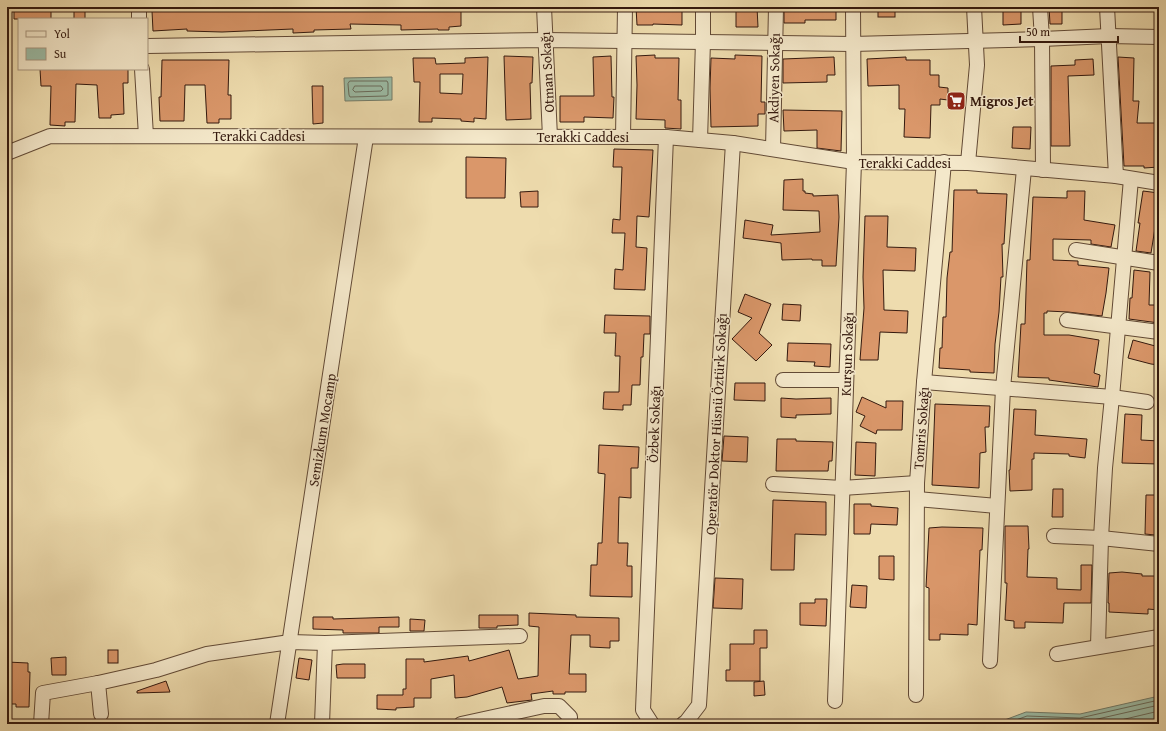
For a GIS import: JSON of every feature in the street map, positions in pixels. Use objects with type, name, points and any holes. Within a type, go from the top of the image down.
[{"type":"street","points":[[139,7],[139,18]]},
{"type":"street","name":"Otman Sokağı","points":[[544,7],[550,137]]},
{"type":"street","points":[[623,137],[625,7]]},
{"type":"street","points":[[700,140],[703,7]]},
{"type":"street","name":"Akdiyen Sokağı","points":[[773,149],[776,7]]},
{"type":"street","name":"Kurşun Sokağı","points":[[835,700],[854,162],[852,7]]},
{"type":"street","points":[[968,163],[976,84],[977,40],[974,7]]},
{"type":"street","points":[[1040,7],[1042,39],[1043,170]]},
{"type":"street","points":[[1108,7],[1116,176]]},
{"type":"street","points":[[148,46],[545,40],[852,44],[1109,36],[1159,37]]},
{"type":"street","points":[[142,70],[146,136]]},
{"type":"street","name":"Terakki Caddesi","points":[[7,153],[50,136],[666,137],[733,143],[854,162],[968,163],[1116,176],[1159,183]]},
{"type":"street","name":"Semizkum Mocamp","points":[[278,724],[366,137]]},
{"type":"street","name":"Özbek Sokağı","points":[[652,724],[643,710],[666,137]]},
{"type":"street","name":"Operatör Doktor Hüsnü Öztürk Sokağı","points":[[683,724],[699,705],[733,143]]},
{"type":"street","name":"Tomris Sokağı","points":[[916,695],[917,483],[924,382],[944,162]]},
{"type":"street","points":[[990,661],[1002,388],[1024,169]]},
{"type":"street","points":[[1098,646],[1104,468],[1112,397],[1131,179]]},
{"type":"street","points":[[1076,250],[1159,264]]},
{"type":"street","points":[[1067,320],[1118,328],[1159,332]]},
{"type":"street","points":[[783,380],[846,380]]},
{"type":"street","points":[[924,382],[1112,397],[1147,402]]},
{"type":"street","points":[[773,484],[842,488],[917,483]]},
{"type":"street","points":[[917,499],[997,506]]},
{"type":"street","points":[[1054,536],[1101,538],[1159,544]]},
{"type":"street","points":[[42,724],[43,693],[156,670],[207,654],[290,642],[325,643],[520,636]]},
{"type":"street","points":[[1057,654],[1159,637]]},
{"type":"street","points":[[322,724],[325,643]]},
{"type":"street","points":[[98,682],[101,714]]},
{"type":"street","points":[[460,724],[544,706],[559,706],[570,717],[569,724]]},
{"type":"water","points":[[392,77],[392,100],[345,101],[344,78]]},
{"type":"water","points":[[1159,696],[1159,724],[994,724],[1026,712],[1080,714]]},
{"type":"building","points":[[85,7],[85,18],[74,18],[74,8]]},
{"type":"building","points":[[292,7],[461,7],[461,26],[449,27],[449,30],[401,30],[401,25],[350,24],[351,29],[314,30],[314,32],[293,33],[293,29],[222,32],[187,31],[187,29],[153,31],[152,11],[187,10],[187,8],[244,10]]},
{"type":"building","points":[[636,7],[682,7],[682,25],[637,25]]},
{"type":"building","points":[[736,7],[757,7],[758,27],[736,27]]},
{"type":"building","points":[[784,7],[836,7],[836,20],[805,20],[805,23],[784,23]]},
{"type":"building","points":[[878,7],[895,7],[895,17],[878,17]]},
{"type":"building","points":[[1003,7],[1021,7],[1021,24],[1003,25]]},
{"type":"building","points":[[1049,7],[1062,7],[1062,24],[1050,24]]},
{"type":"building","points":[[51,8],[51,18],[14,19],[14,10]]},
{"type":"building","points":[[655,55],[655,58],[679,58],[678,100],[681,100],[681,129],[665,128],[665,120],[636,119],[636,56]]},
{"type":"building","points":[[735,55],[762,56],[761,102],[765,102],[765,114],[758,114],[758,126],[711,127],[711,58],[735,59]]},
{"type":"building","points":[[504,56],[533,57],[532,83],[530,83],[531,119],[506,120]]},
{"type":"building","points":[[611,56],[612,97],[614,97],[613,118],[584,117],[584,122],[560,122],[560,96],[594,96],[593,57]]},
{"type":"building","points":[[488,57],[486,119],[474,118],[474,122],[461,121],[461,119],[432,118],[432,122],[419,122],[420,82],[414,82],[413,58],[435,58],[436,64],[465,63],[465,58]],"holes":[[[440,74],[463,74],[462,94],[440,93]]]},
{"type":"building","points":[[834,57],[835,75],[827,75],[827,82],[783,83],[783,59]]},
{"type":"building","points":[[906,57],[906,60],[930,60],[930,75],[939,75],[939,87],[948,88],[948,100],[940,99],[940,105],[931,105],[930,138],[904,137],[905,109],[899,109],[899,85],[868,86],[867,59]]},
{"type":"building","points":[[1118,57],[1134,58],[1133,101],[1139,101],[1137,123],[1159,123],[1159,167],[1144,168],[1144,166],[1124,166]]},
{"type":"building","points":[[1093,59],[1094,75],[1068,76],[1070,146],[1051,146],[1051,66],[1075,65],[1075,60]]},
{"type":"building","points":[[162,60],[229,60],[228,95],[231,95],[231,119],[219,119],[219,123],[207,123],[205,85],[185,85],[184,121],[160,121],[159,97],[161,97]]},
{"type":"building","points":[[40,70],[128,70],[128,83],[123,83],[124,114],[111,115],[111,118],[99,118],[97,85],[76,84],[75,122],[65,122],[65,126],[50,125],[51,86],[41,86]]},
{"type":"building","points":[[312,86],[323,86],[323,123],[313,124]]},
{"type":"building","points":[[783,110],[842,111],[841,151],[817,148],[817,130],[784,131]]},
{"type":"building","points":[[1013,127],[1031,127],[1030,149],[1012,148]]},
{"type":"building","points":[[614,149],[653,150],[649,217],[637,216],[636,247],[647,248],[645,290],[614,289],[615,269],[623,270],[625,233],[612,233],[613,219],[620,220],[622,167],[613,167]]},
{"type":"building","points":[[466,157],[506,158],[505,198],[466,198]]},
{"type":"building","points":[[803,179],[803,191],[805,191],[805,193],[813,194],[813,196],[838,195],[839,217],[836,266],[822,266],[822,260],[782,260],[781,243],[743,238],[745,220],[773,225],[771,235],[820,232],[819,211],[783,210],[784,180]]},
{"type":"building","points":[[954,190],[977,190],[977,193],[1007,194],[1004,244],[1002,244],[1003,277],[1001,277],[994,373],[939,368],[940,348],[942,348],[943,317],[946,317],[947,278],[950,252],[952,252]]},
{"type":"building","points":[[538,191],[538,207],[521,207],[520,192]]},
{"type":"building","points":[[1067,191],[1085,191],[1084,220],[1115,225],[1111,247],[1091,244],[1091,240],[1053,239],[1053,260],[1078,261],[1078,265],[1109,268],[1106,293],[1102,316],[1068,312],[1047,311],[1047,313],[1044,313],[1044,335],[1069,335],[1099,340],[1094,373],[1100,375],[1098,387],[1049,380],[1049,378],[1018,377],[1021,324],[1025,324],[1027,260],[1030,260],[1033,197],[1067,198]]},
{"type":"building","points":[[1143,191],[1159,193],[1159,203],[1151,253],[1136,251],[1140,223],[1138,223]]},
{"type":"building","points":[[865,216],[888,216],[887,247],[916,248],[915,271],[883,270],[884,310],[908,311],[907,333],[880,332],[878,360],[860,360],[864,308],[863,277]]},
{"type":"building","points":[[1134,270],[1150,272],[1149,305],[1159,305],[1159,323],[1129,319]]},
{"type":"building","points":[[745,294],[771,304],[759,333],[772,345],[756,361],[732,339],[752,318],[738,312]]},
{"type":"building","points":[[783,304],[801,305],[800,321],[782,320]]},
{"type":"building","points":[[605,315],[650,316],[650,334],[644,334],[640,385],[632,385],[631,405],[623,405],[623,410],[603,409],[604,392],[619,392],[620,356],[615,356],[616,333],[604,333]]},
{"type":"building","points":[[1133,340],[1159,347],[1159,365],[1128,358]]},
{"type":"building","points":[[788,343],[831,344],[830,367],[814,366],[815,362],[787,361]]},
{"type":"building","points":[[735,383],[765,383],[765,401],[734,400]]},
{"type":"building","points":[[862,397],[886,408],[886,401],[903,401],[902,430],[877,430],[876,434],[860,426],[865,416],[856,412]]},
{"type":"building","points":[[781,398],[831,398],[831,414],[796,415],[796,418],[781,417]]},
{"type":"building","points":[[935,404],[990,406],[989,427],[985,427],[986,452],[980,453],[979,488],[932,485]]},
{"type":"building","points":[[1014,409],[1036,410],[1035,435],[1087,439],[1085,458],[1069,456],[1069,454],[1034,453],[1034,459],[1032,459],[1032,490],[1010,491],[1009,470]]},
{"type":"building","points":[[1125,414],[1142,415],[1141,440],[1159,441],[1159,464],[1122,463]]},
{"type":"building","points":[[724,436],[748,437],[747,462],[722,461]]},
{"type":"building","points":[[777,439],[833,442],[832,461],[829,461],[828,471],[776,471]]},
{"type":"building","points":[[856,442],[876,443],[875,476],[855,475]]},
{"type":"building","points":[[599,445],[639,447],[638,468],[631,468],[631,498],[619,497],[618,543],[628,543],[627,566],[632,566],[632,597],[590,596],[591,565],[597,565],[598,543],[602,543],[605,474],[598,473]]},
{"type":"building","points":[[1053,489],[1063,489],[1063,517],[1052,517]]},
{"type":"building","points":[[1146,495],[1157,495],[1155,535],[1145,534]]},
{"type":"building","points":[[773,500],[826,502],[826,535],[795,534],[794,570],[771,570]]},
{"type":"building","points":[[854,504],[871,504],[871,506],[898,508],[897,525],[871,524],[870,534],[854,534]]},
{"type":"building","points":[[1005,526],[1028,526],[1029,549],[1027,577],[1057,578],[1057,589],[1081,590],[1081,565],[1092,565],[1091,603],[1064,603],[1063,623],[1025,622],[1025,628],[1014,628],[1014,621],[1005,620],[1007,583],[1005,583]]},
{"type":"building","points":[[929,528],[983,528],[982,550],[980,550],[977,625],[968,624],[968,635],[940,634],[940,640],[929,640],[929,588],[926,587]]},
{"type":"building","points":[[879,556],[894,556],[894,580],[879,579]]},
{"type":"building","points":[[1122,572],[1142,574],[1142,576],[1159,576],[1159,610],[1148,609],[1148,614],[1109,612],[1109,573]]},
{"type":"building","points":[[715,578],[743,579],[742,609],[713,608]]},
{"type":"building","points":[[852,585],[867,586],[866,608],[850,607]]},
{"type":"building","points":[[815,599],[827,599],[826,626],[800,625],[800,603],[815,603]]},
{"type":"building","points":[[529,613],[576,615],[576,617],[619,618],[619,641],[610,641],[610,648],[590,647],[590,635],[571,635],[569,674],[586,674],[586,692],[565,692],[565,694],[553,694],[553,691],[531,694],[532,700],[507,703],[502,687],[467,697],[455,698],[454,675],[431,679],[431,698],[414,698],[414,707],[396,708],[396,710],[377,709],[377,695],[403,695],[403,689],[406,689],[406,659],[424,659],[424,662],[468,656],[469,661],[509,650],[518,679],[538,676],[539,627],[529,626]]},
{"type":"building","points":[[479,615],[518,615],[518,625],[497,626],[497,628],[479,628]]},
{"type":"building","points":[[313,617],[333,617],[333,619],[399,617],[399,627],[379,627],[379,633],[343,633],[343,630],[313,629]]},
{"type":"building","points":[[410,619],[425,620],[424,631],[410,631]]},
{"type":"building","points":[[754,630],[767,630],[767,648],[760,648],[760,681],[726,681],[726,670],[730,670],[730,644],[754,644]]},
{"type":"building","points":[[108,650],[118,650],[118,663],[108,663]]},
{"type":"building","points":[[66,657],[66,675],[52,675],[51,658]]},
{"type":"building","points":[[299,658],[312,660],[309,680],[296,678]]},
{"type":"building","points":[[7,662],[28,663],[28,672],[30,672],[29,707],[16,707],[16,704],[7,704]]},
{"type":"building","points":[[365,664],[365,678],[337,678],[336,665]]},
{"type":"building","points":[[166,681],[170,692],[137,693],[137,691]]},
{"type":"building","points":[[764,681],[765,695],[754,696],[754,682]]},
{"type":"place","name":"Migros Jet","points":[[956,101]]}]
